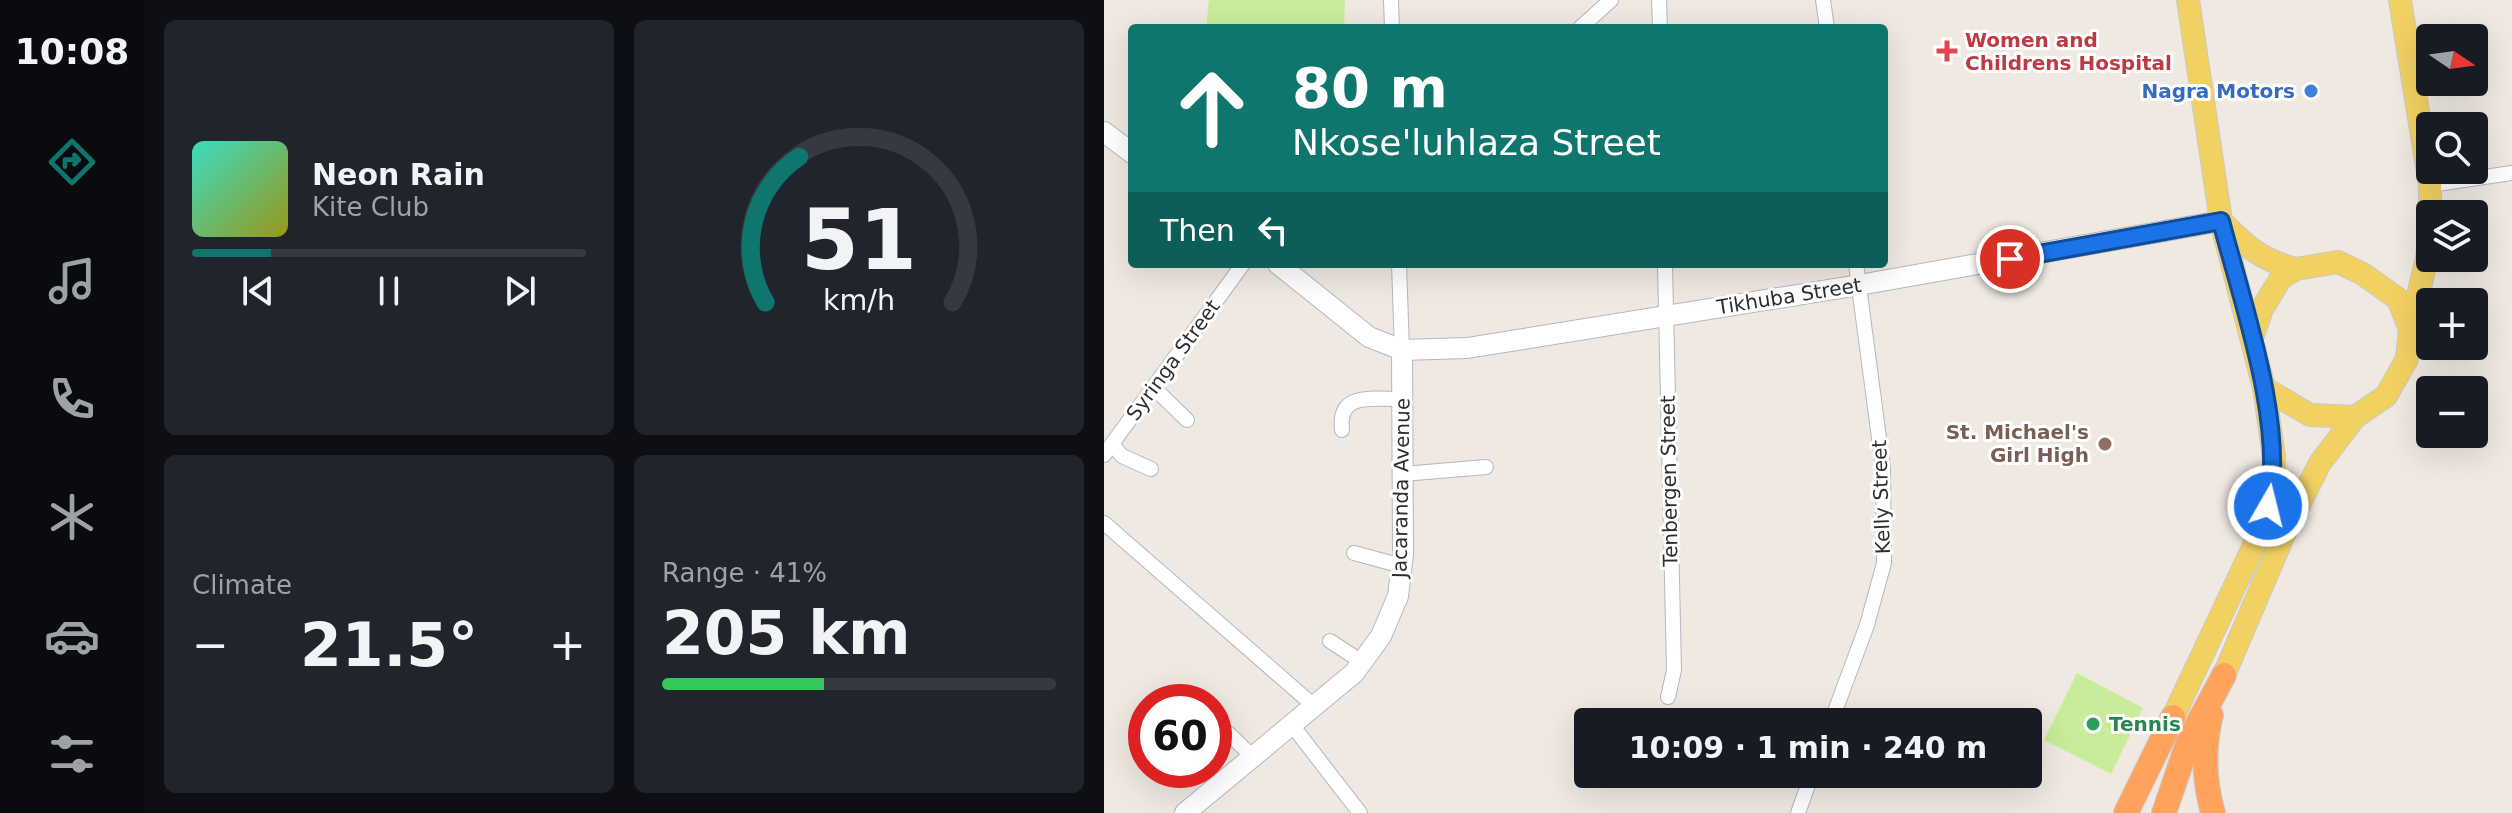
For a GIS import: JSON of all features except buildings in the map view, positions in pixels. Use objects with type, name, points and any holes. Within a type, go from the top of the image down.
[{"type":"highway","points":[[2164,813],[2189,740],[2224,675]]},
{"type":"highway","points":[[2213,813],[2205,760],[2206,738],[2224,675]]},
{"type":"highway","points":[[2126,813],[2173,717]]},
{"type":"highway","points":[[2141,813],[2173,717]]},
{"type":"main road","points":[[2173,717],[2257,539],[2273,483],[2274,457],[2264,388],[2221,221],[2188,0]]},
{"type":"main road","points":[[2400,0],[2430,200]]},
{"type":"main road","points":[[2221,221],[2255,253],[2274,263],[2296,269]]},
{"type":"main road","points":[[2252,338],[2270,293],[2281,278],[2296,269],[2338,262],[2363,274],[2398,299],[2410,329]]},
{"type":"main road","points":[[2224,675],[2282,539],[2320,463],[2355,417],[2386,396],[2396,382],[2407,359],[2410,329],[2424,272]]},
{"type":"main road","points":[[2264,388],[2310,415],[2355,417]]},
{"type":"street","points":[[1391,0],[1392,24]]},
{"type":"street","points":[[1584,24],[1611,0]]},
{"type":"street","points":[[1659,0],[1660,24]]},
{"type":"street","points":[[1823,0],[1826,24]]},
{"type":"street","points":[[1104,132],[1128,150]]},
{"type":"street","points":[[2430,185],[2512,173]]},
{"type":"street","name":"Tikhuba Street","points":[[1402,350],[1467,348],[1859,285],[2221,221]]},
{"type":"street","name":"Syringa Street","points":[[1108,449],[1240,268]]},
{"type":"street","points":[[1283,268],[1369,337],[1402,350]]},
{"type":"street","name":"Jacaranda Avenue","points":[[1185,813],[1354,673],[1381,636],[1398,596],[1402,566],[1403,474],[1399,268]]},
{"type":"street","name":"Tenbergen Street","points":[[1665,268],[1674,670],[1668,697]]},
{"type":"street","name":"Kelly Street","points":[[1836,708],[1867,625],[1884,563],[1883,468],[1857,268]]},
{"type":"street","points":[[1153,387],[1187,420]]},
{"type":"street","points":[[1342,430],[1340,418],[1347,405],[1359,399],[1402,399]]},
{"type":"street","points":[[1108,449],[1151,469]]},
{"type":"street","points":[[1403,474],[1486,467]]},
{"type":"street","points":[[1104,523],[1313,705]]},
{"type":"street","points":[[1354,553],[1402,566]]},
{"type":"street","points":[[1330,641],[1362,662]]},
{"type":"street","points":[[1292,725],[1360,813]]},
{"type":"street","points":[[1232,737],[1253,757]]},
{"type":"street","points":[[1798,813],[1807,788]]},
{"type":"green space","points":[[1209,0],[1345,0],[1344,24],[1206,24]]},
{"type":"green space","name":"Tennis","points":[[2077,673],[2143,708],[2111,774],[2044,740]]},
{"type":"place","name":"Women and Childrens Hospital","points":[[1947,51]]},
{"type":"place","name":"Nagra Motors","points":[[2311,91]]},
{"type":"place","name":"St. Michael's Girl High","points":[[2105,444]]},
{"type":"place","name":"Tennis","points":[[2093,724]]},
{"type":"route","points":[[2010,259],[2221,221],[2264,388],[2274,457],[2268,506]]}]
